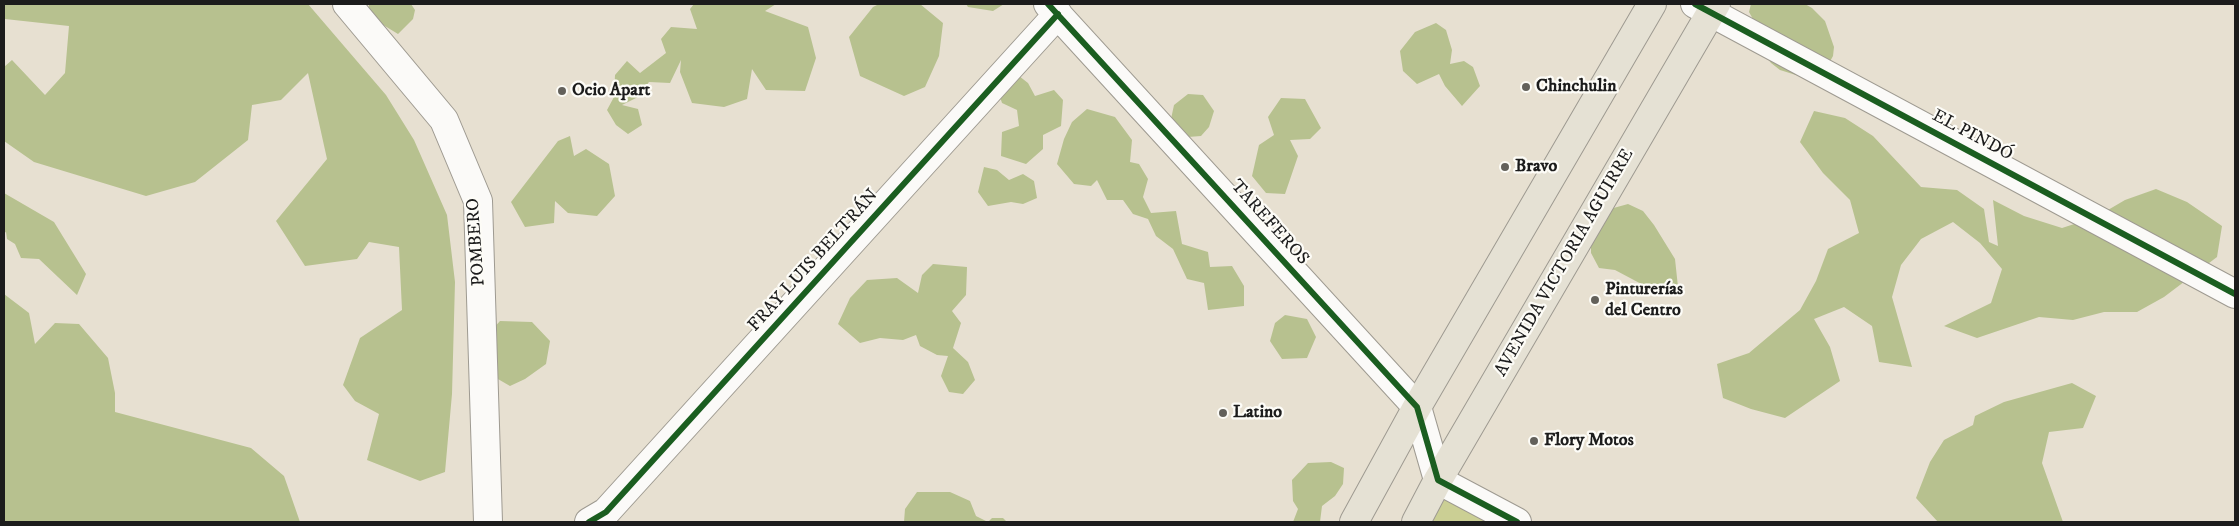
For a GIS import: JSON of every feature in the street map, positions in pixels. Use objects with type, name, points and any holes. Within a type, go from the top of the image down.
[{"type":"main road","points":[[1354,522],[1417,407],[1652,4]]},
{"type":"main road","name":"AVENIDA VICTORIA AGUIRRE","points":[[1416,522],[1438,480],[1707,7]]},
{"type":"street","name":"POMBERO","points":[[347,4],[444,120],[478,201],[488,522]]},
{"type":"street","name":"EL PINDÓ","points":[[1707,7],[2235,294]]},
{"type":"street","name":"TAREFEROS","points":[[1053,9],[1417,407],[1438,480]]},
{"type":"street","name":"FRAY LUIS BELTRÁN","points":[[588,522],[606,512],[1053,9]]},
{"type":"street","points":[[1438,480],[1517,522]]},
{"type":"green space","points":[[4,4],[308,4],[386,95],[414,140],[447,215],[455,282],[452,394],[445,472],[420,481],[367,460],[379,414],[355,401],[343,385],[360,338],[402,310],[399,247],[369,242],[357,259],[305,266],[276,221],[327,159],[308,73],[281,100],[252,105],[248,140],[195,182],[146,196],[34,162],[4,141],[4,67],[12,60],[45,95],[65,73],[69,26],[5,19]]},
{"type":"green space","points":[[369,4],[411,4],[415,10],[413,19],[398,34],[380,23],[369,9]]},
{"type":"green space","points":[[694,4],[776,4],[765,11],[808,27],[816,58],[805,91],[766,90],[752,69],[747,99],[724,107],[692,103],[680,72],[681,60],[670,83],[649,82],[638,97],[622,105],[638,109],[642,125],[628,134],[616,125],[607,110],[614,97],[615,75],[627,61],[640,73],[666,53],[661,39],[671,27],[697,29],[690,9]]},
{"type":"green space","points":[[879,4],[920,4],[943,23],[939,56],[925,87],[904,96],[860,76],[849,37],[873,7]]},
{"type":"green space","points":[[966,4],[1004,4],[993,11],[968,7]]},
{"type":"green space","points":[[1751,4],[1805,4],[1812,8],[1825,21],[1834,47],[1833,56],[1828,65],[1811,75],[1799,76],[1780,70],[1771,63],[1764,54],[1758,28],[1749,12]]},
{"type":"green space","points":[[1436,23],[1446,30],[1452,50],[1450,64],[1464,61],[1473,67],[1480,86],[1462,106],[1445,86],[1439,74],[1417,84],[1403,71],[1400,51],[1415,32]]},
{"type":"green space","points":[[1019,76],[1028,83],[1035,96],[1054,90],[1063,100],[1061,126],[1043,135],[1043,149],[1026,164],[1001,156],[1002,132],[1019,126],[1017,110],[1002,103],[999,94]]},
{"type":"green space","points":[[1188,94],[1203,95],[1214,111],[1209,127],[1201,136],[1188,137],[1171,119],[1174,105]]},
{"type":"green space","points":[[1281,98],[1305,99],[1321,128],[1310,139],[1290,140],[1298,156],[1285,194],[1266,193],[1252,176],[1259,145],[1274,135],[1268,117]]},
{"type":"green space","points":[[1087,109],[1115,117],[1132,140],[1130,162],[1139,164],[1148,179],[1143,197],[1151,213],[1176,211],[1182,244],[1208,252],[1210,267],[1232,266],[1244,286],[1244,306],[1208,310],[1204,283],[1187,279],[1173,249],[1156,236],[1148,219],[1133,214],[1123,200],[1107,200],[1097,180],[1091,186],[1074,184],[1057,164],[1064,139],[1072,122]]},
{"type":"green space","points":[[1814,111],[1845,118],[1873,136],[1921,187],[1957,190],[1984,209],[1989,242],[1998,246],[1993,200],[2024,216],[2062,228],[2096,217],[2125,200],[2156,189],[2187,202],[2222,226],[2217,257],[2164,297],[2137,312],[2104,312],[2073,320],[2039,317],[1977,338],[1944,326],[1991,303],[2002,269],[1980,243],[1953,222],[1921,239],[1901,265],[1892,297],[1912,367],[1879,362],[1872,326],[1844,307],[1814,319],[1830,347],[1840,381],[1785,418],[1751,409],[1723,398],[1717,364],[1749,353],[1800,310],[1816,281],[1828,249],[1859,233],[1850,200],[1823,173],[1800,142]]},
{"type":"green space","points":[[570,136],[574,156],[586,149],[609,164],[615,196],[597,216],[568,213],[555,201],[554,223],[525,227],[511,202],[558,141]]},
{"type":"green space","points":[[984,167],[997,170],[1009,180],[1023,174],[1034,181],[1037,198],[1023,204],[1011,202],[988,206],[978,192]]},
{"type":"green space","points":[[4,193],[54,222],[86,274],[77,295],[39,259],[21,258],[15,244],[7,239],[6,232],[4,233]]},
{"type":"green space","points":[[1628,204],[1643,211],[1675,259],[1678,287],[1663,291],[1647,287],[1615,270],[1599,268],[1591,253],[1591,235],[1610,209]]},
{"type":"green space","points":[[933,264],[967,267],[966,295],[952,311],[961,323],[953,348],[968,362],[975,380],[963,394],[949,392],[941,376],[948,356],[937,355],[920,346],[916,335],[903,340],[880,338],[860,343],[838,324],[850,298],[867,280],[897,278],[918,293],[922,275]]},
{"type":"green space","points":[[4,294],[29,313],[35,344],[55,323],[79,324],[108,358],[115,393],[115,412],[251,448],[284,476],[300,522],[4,522]]},
{"type":"green space","points":[[1285,315],[1307,319],[1316,337],[1307,358],[1282,359],[1270,341],[1275,323]]},
{"type":"green space","points":[[500,321],[532,322],[550,341],[546,364],[525,379],[510,386],[491,375],[482,341]]},
{"type":"green space","points":[[2072,383],[2096,396],[2083,428],[2049,432],[2042,463],[2063,522],[1938,522],[1916,498],[1930,462],[1944,440],[1973,425],[1975,416],[2004,402]]},
{"type":"green space","points":[[1331,462],[1344,468],[1343,484],[1335,496],[1322,506],[1320,522],[1293,522],[1298,509],[1293,501],[1292,480],[1308,463]]},
{"type":"green space","points":[[1438,480],[1513,522],[1416,522]]},
{"type":"green space","points":[[917,492],[950,492],[970,501],[976,516],[988,522],[904,522],[905,509]]},
{"type":"green space","points":[[992,518],[1003,518],[1007,522],[988,522]]},
{"type":"cycle path","points":[[1048,4],[1417,407],[1438,480],[1517,522]]},
{"type":"cycle path","points":[[1695,4],[2235,294]]},
{"type":"cycle path","points":[[589,522],[606,512],[1058,14]]},
{"type":"place","name":"Chinchulin","points":[[1526,87]]},
{"type":"place","name":"Ocio Apart","points":[[562,91]]},
{"type":"place","name":"Bravo","points":[[1505,167]]},
{"type":"place","name":"Pinturerías del Centro","points":[[1595,300]]},
{"type":"place","name":"Latino","points":[[1223,413]]},
{"type":"place","name":"Flory Motos","points":[[1534,441]]}]
